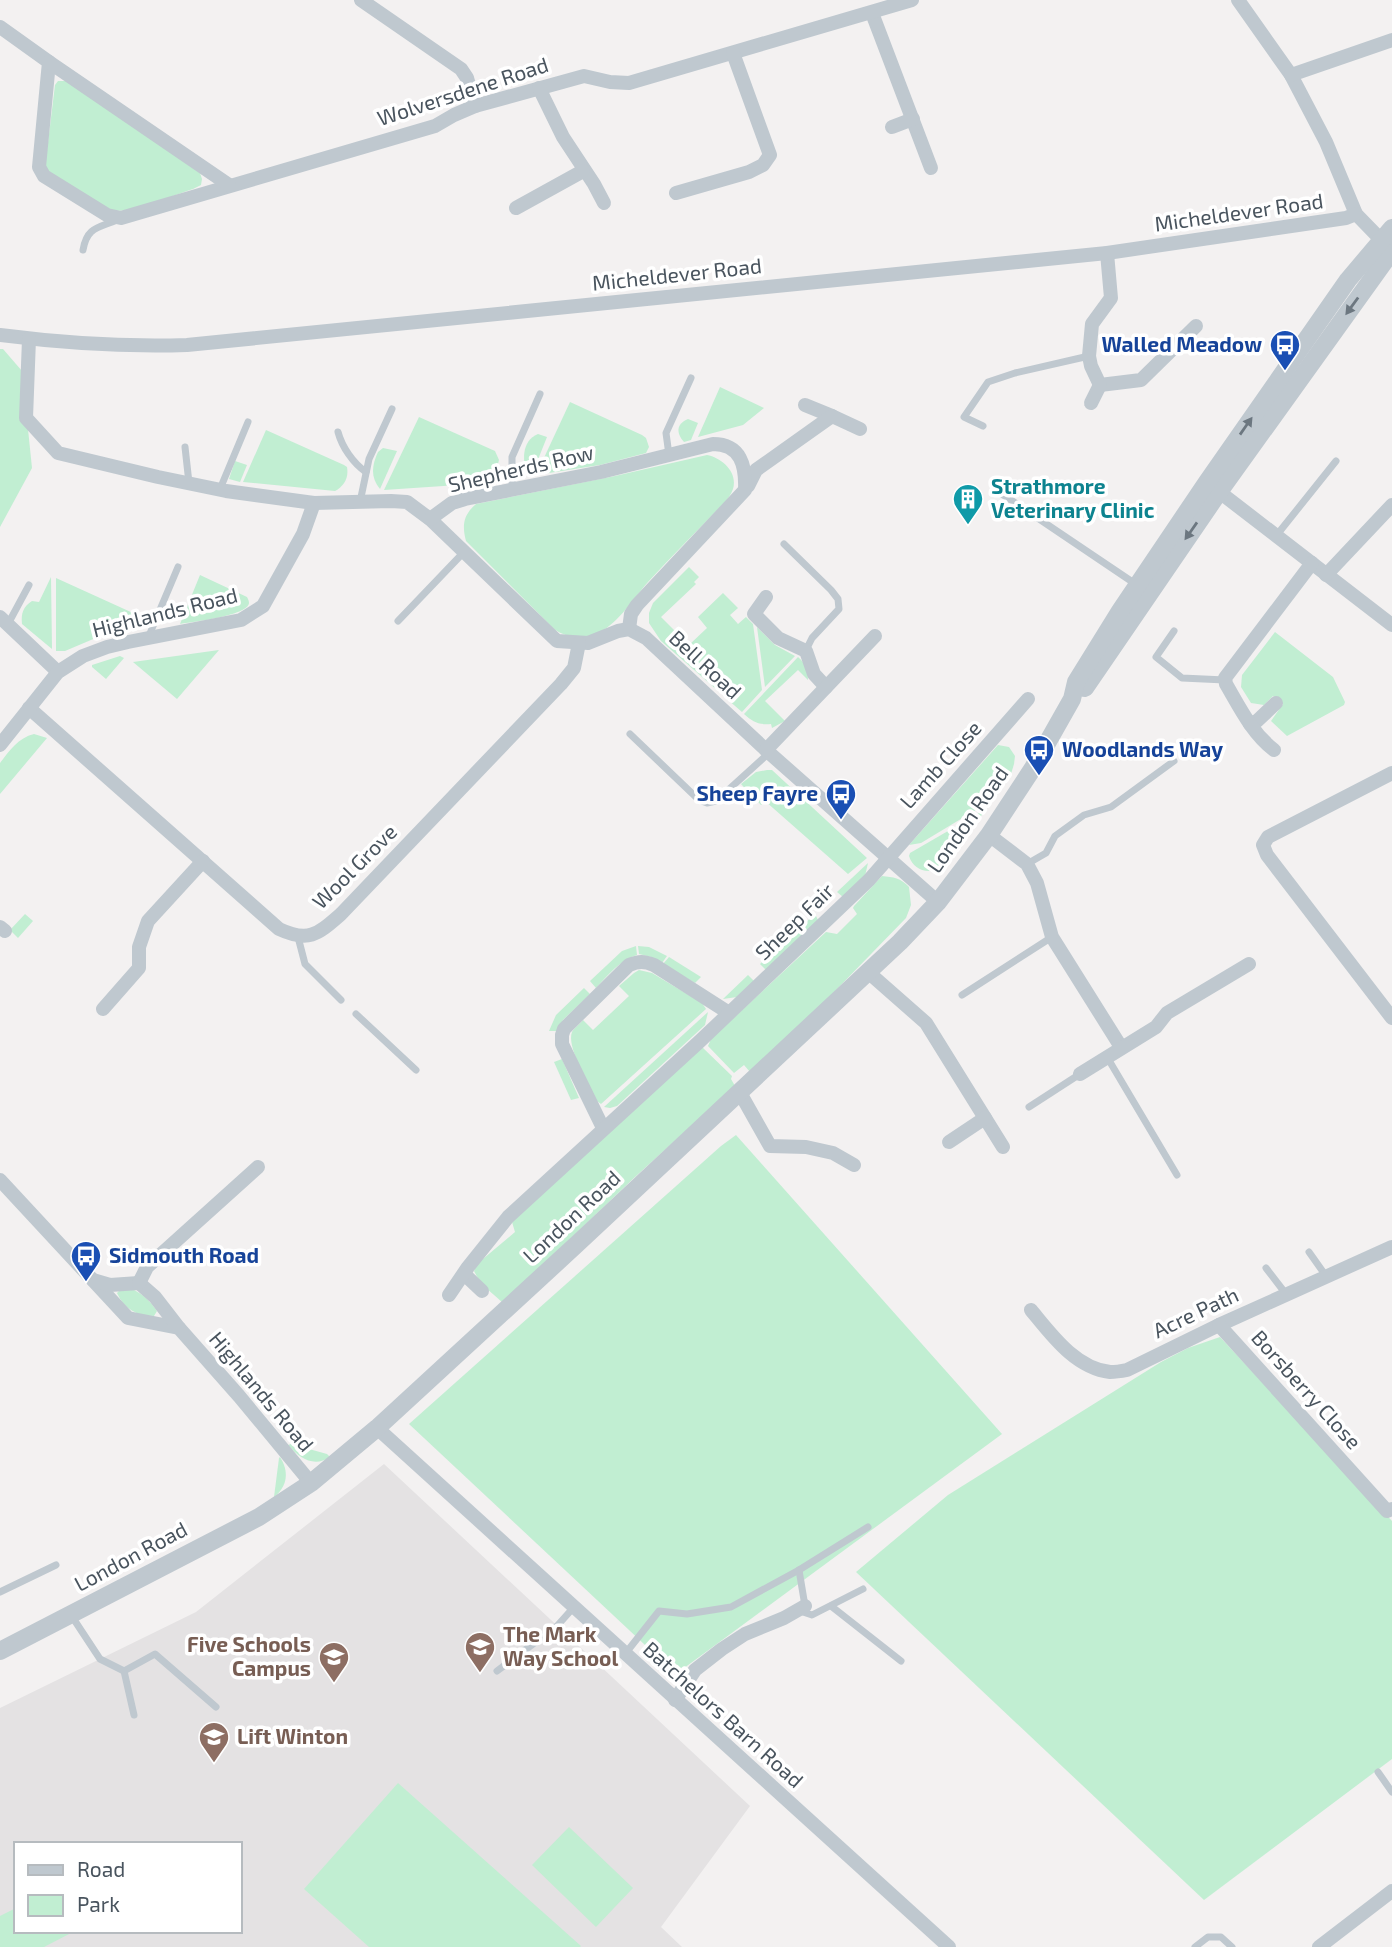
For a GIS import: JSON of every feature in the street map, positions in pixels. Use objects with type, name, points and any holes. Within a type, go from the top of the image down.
[{"type":"street","points":[[361,0],[461,69],[467,78],[475,106]]},
{"type":"street","name":"Wolversdene Road","points":[[121,218],[435,126],[475,106],[539,88],[584,76],[629,83],[912,0]]},
{"type":"street","points":[[1238,0],[1291,75],[1326,142],[1356,214],[1389,242]]},
{"type":"street","points":[[872,13],[931,168]]},
{"type":"street","points":[[0,27],[229,185]]},
{"type":"street","points":[[1291,75],[1392,40]]},
{"type":"street","points":[[676,193],[749,172],[763,165],[770,156],[733,53]]},
{"type":"street","points":[[49,62],[39,167],[41,172],[107,215],[121,218]]},
{"type":"street","points":[[539,88],[563,137],[604,203]]},
{"type":"street","points":[[892,127],[913,120]]},
{"type":"street","points":[[516,208],[583,171]]},
{"type":"street","name":"Micheldever Road","points":[[0,335],[144,346],[187,345],[1107,253],[1346,218],[1356,214]]},
{"type":"street","name":"London Road","points":[[0,1651],[259,1517],[311,1483],[377,1428],[868,972],[937,902],[989,835],[1033,768],[1072,699],[1076,682],[1389,242]]},
{"type":"street","points":[[1100,385],[1088,356],[1092,324],[1111,299],[1107,253]]},
{"type":"street","points":[[1100,385],[1141,380],[1196,327]]},
{"type":"street","name":"Shepherds Row","points":[[29,339],[26,418],[58,453],[189,484],[314,503],[407,502],[430,519],[452,503],[721,444],[729,447],[738,456],[746,470],[745,490]]},
{"type":"street","points":[[1091,402],[1100,385]]},
{"type":"street","points":[[806,405],[860,429]]},
{"type":"street","points":[[430,519],[557,641],[588,643],[629,629],[631,614],[637,605],[745,490],[756,470],[832,416]]},
{"type":"street","points":[[1213,487],[1392,625]]},
{"type":"street","name":"Highlands Road","points":[[0,746],[58,672],[71,663],[95,651],[128,642],[241,620],[263,606],[303,534],[314,503]]},
{"type":"street","points":[[1326,575],[1392,505]]},
{"type":"street","points":[[1274,750],[1250,724],[1226,680],[1311,564]]},
{"type":"street","points":[[766,597],[754,614],[778,638],[806,651],[814,674],[826,687]]},
{"type":"street","points":[[4,621],[58,672]]},
{"type":"street","name":"Bell Road","points":[[629,629],[646,638],[768,752],[937,902]]},
{"type":"street","points":[[768,752],[874,636]]},
{"type":"street","name":"Wool Grove","points":[[298,937],[315,934],[341,914],[561,684],[573,668],[579,643]]},
{"type":"street","name":"Lamb Close","points":[[886,859],[1028,699]]},
{"type":"street","points":[[1250,724],[1276,703]]},
{"type":"street","points":[[29,708],[279,929],[298,937]]},
{"type":"street","points":[[1392,772],[1268,837],[1263,845],[1267,855],[1387,1002],[1392,1018]]},
{"type":"street","points":[[989,835],[1027,864],[1037,883],[1052,937],[1121,1048]]},
{"type":"street","name":"Sheep Fair","points":[[449,1295],[478,1253],[508,1217],[729,1013],[869,880],[886,859]]},
{"type":"street","points":[[103,1009],[139,968],[139,947],[148,920],[203,861]]},
{"type":"street","points":[[603,1128],[562,1044],[562,1035],[564,1029],[629,965],[639,961],[654,965],[729,1013]]},
{"type":"street","points":[[1080,1074],[1156,1027],[1167,1013],[1249,964]]},
{"type":"street","points":[[868,972],[926,1023],[1003,1147]]},
{"type":"street","points":[[740,1091],[770,1146],[806,1147],[833,1153],[854,1165]]},
{"type":"street","points":[[949,1142],[985,1118]]},
{"type":"street","points":[[93,1280],[110,1285],[139,1283],[147,1267],[258,1167]]},
{"type":"street","name":"Highlands Road","points":[[0,1180],[128,1318],[179,1328]]},
{"type":"street","name":"Acre Path","points":[[1031,1310],[1066,1350],[1096,1368],[1111,1372],[1127,1370],[1392,1247]]},
{"type":"street","points":[[464,1274],[482,1291]]},
{"type":"street","name":"Highlands Road","points":[[139,1283],[155,1297],[311,1483]]},
{"type":"street","name":"Borsberry Close","points":[[1219,1325],[1387,1511],[1392,1509]]},
{"type":"street","name":"Batchelors Barn Road","points":[[377,1428],[949,1947]]},
{"type":"street","points":[[675,1700],[695,1670],[722,1649],[745,1634],[802,1608]]},
{"type":"street","points":[[1319,1947],[1392,1891]]},
{"type":"lane","points":[[83,250],[85,238],[93,230],[121,218]]},
{"type":"lane","points":[[983,426],[964,417],[988,382],[1088,356]]},
{"type":"lane","points":[[669,455],[666,433],[691,378]]},
{"type":"lane","points":[[512,489],[512,457],[540,394]]},
{"type":"lane","points":[[360,503],[369,459],[392,409]]},
{"type":"lane","points":[[219,490],[248,422]]},
{"type":"lane","points":[[338,432],[340,441],[358,466],[366,472]]},
{"type":"lane","points":[[186,447],[189,484]]},
{"type":"lane","points":[[1276,536],[1336,461]]},
{"type":"lane","points":[[999,492],[1143,589]]},
{"type":"lane","points":[[784,544],[838,599],[839,609],[812,638],[806,651]]},
{"type":"lane","points":[[398,621],[464,552]]},
{"type":"lane","points":[[148,639],[178,567]]},
{"type":"lane","points":[[4,621],[29,585]]},
{"type":"lane","points":[[1174,631],[1156,657],[1182,678],[1226,680]]},
{"type":"lane","points":[[630,734],[699,800],[707,803],[716,801],[768,752]]},
{"type":"lane","points":[[1027,864],[1046,852],[1055,836],[1084,815],[1111,807],[1174,761]]},
{"type":"lane","points":[[298,937],[305,964],[341,1000]]},
{"type":"lane","points":[[962,995],[1052,937]]},
{"type":"lane","points":[[356,1014],[416,1070]]},
{"type":"lane","points":[[1106,1056],[1177,1175]]},
{"type":"lane","points":[[1029,1107],[1080,1074]]},
{"type":"lane","points":[[1309,1252],[1326,1276]]},
{"type":"lane","points":[[1266,1268],[1287,1294]]},
{"type":"lane","points":[[625,1654],[659,1611],[687,1614],[731,1607],[799,1570],[868,1527]]},
{"type":"lane","points":[[0,1592],[56,1565]]},
{"type":"lane","points":[[799,1570],[802,1608],[812,1615],[863,1589]]},
{"type":"lane","points":[[831,1606],[901,1661]]},
{"type":"lane","points":[[497,1671],[557,1626],[575,1607]]},
{"type":"lane","points":[[71,1614],[100,1659],[124,1671]]},
{"type":"lane","points":[[124,1671],[155,1654],[216,1707]]},
{"type":"lane","points":[[124,1671],[134,1715]]},
{"type":"lane","points":[[1378,1772],[1392,1792]]},
{"type":"lane","points":[[1195,1947],[1209,1937],[1221,1937],[1232,1947]]},
{"type":"shaded area","name":"Five Schools Campus","points":[[384,1464],[750,1806],[661,1927],[682,1947],[0,1947],[0,1708],[196,1612]]},
{"type":"green space","points":[[58,81],[67,81],[200,173],[201,185],[143,206],[113,211],[52,176],[45,167],[55,85]]},
{"type":"green space","points":[[0,349],[3,349],[22,371],[32,468],[0,527]]},
{"type":"green space","points":[[720,387],[764,408],[743,425],[698,437]]},
{"type":"green space","points":[[570,402],[642,435],[649,447],[646,453],[600,465],[536,475]]},
{"type":"green space","points":[[419,417],[495,451],[499,460],[496,472],[473,484],[384,490]]},
{"type":"green space","points":[[688,419],[698,423],[691,440],[684,442],[678,429],[681,423]]},
{"type":"green space","points":[[266,430],[347,467],[343,484],[335,491],[243,482]]},
{"type":"green space","points":[[538,434],[547,437],[531,477],[526,470],[524,452],[528,442]]},
{"type":"green space","points":[[383,448],[397,451],[380,489],[373,471],[378,452]]},
{"type":"green space","points":[[707,455],[718,459],[731,472],[734,483],[730,495],[648,582],[620,616],[594,635],[576,637],[554,629],[466,541],[465,521],[468,512],[476,504]]},
{"type":"green space","points":[[235,461],[247,465],[240,482],[229,479]]},
{"type":"green space","points":[[689,567],[699,577],[694,582],[696,584],[661,617],[689,645],[707,628],[698,617],[723,593],[738,608],[730,615],[738,624],[746,617],[753,624],[762,690],[742,712],[727,699],[731,695],[721,686],[717,690],[661,641],[649,623],[653,603]]},
{"type":"green space","points":[[200,575],[247,597],[249,603],[246,608],[230,615],[180,624]]},
{"type":"green space","points":[[51,577],[52,649],[22,624],[25,608],[32,601],[39,602]]},
{"type":"green space","points":[[56,578],[133,613],[138,623],[132,629],[98,637],[65,651],[56,651]]},
{"type":"green space","points":[[757,627],[775,645],[795,656],[765,687]]},
{"type":"green space","points":[[1275,632],[1333,677],[1345,702],[1287,736],[1271,721],[1283,704],[1273,696],[1264,705],[1251,703],[1241,687],[1242,675]]},
{"type":"green space","points":[[219,650],[177,699],[133,662]]},
{"type":"green space","points":[[120,656],[124,658],[106,679],[92,667],[92,665]]},
{"type":"green space","points":[[798,657],[806,667],[808,680],[798,670],[765,701],[785,721],[772,728],[771,724],[756,722],[744,714]]},
{"type":"green space","points":[[34,734],[47,738],[0,794],[0,763],[19,742]]},
{"type":"green space","points":[[998,745],[1009,747],[1015,756],[1011,774],[994,799],[921,843],[909,845]]},
{"type":"green space","points":[[772,770],[867,858],[848,874],[765,801],[761,805],[741,784],[756,772]]},
{"type":"green space","points":[[986,809],[956,852],[940,868],[924,871],[911,861],[910,853]]},
{"type":"green space","points":[[868,863],[865,876],[843,897],[837,892]]},
{"type":"green space","points":[[882,876],[897,878],[909,887],[911,905],[906,918],[803,1024],[750,1072],[744,1065],[734,1073],[708,1046],[711,1039],[826,932],[837,934],[857,914],[854,906]]},
{"type":"green space","points":[[25,914],[33,921],[18,938],[10,930]]},
{"type":"green space","points":[[815,914],[818,920],[766,970],[760,964]]},
{"type":"green space","points":[[636,946],[637,955],[620,964],[596,988],[590,981],[622,951]]},
{"type":"green space","points":[[638,946],[649,947],[667,956],[662,963],[639,954]]},
{"type":"green space","points":[[669,957],[701,977],[695,983],[663,964]]},
{"type":"green space","points":[[639,970],[652,973],[702,1003],[706,1009],[601,1104],[575,1056],[572,1032],[583,1020],[593,1030],[629,996],[619,986]]},
{"type":"green space","points":[[748,975],[754,981],[737,997],[723,999]]},
{"type":"green space","points":[[584,988],[590,994],[563,1020],[557,1031],[549,1031],[556,1015]]},
{"type":"green space","points":[[708,1012],[705,1025],[617,1106],[604,1107]]},
{"type":"green space","points":[[702,1047],[732,1076],[735,1086],[503,1303],[477,1276],[474,1271],[477,1264],[515,1232],[512,1222]]},
{"type":"green space","points":[[562,1059],[579,1098],[571,1100],[554,1062]]},
{"type":"green space","points":[[736,1135],[1002,1434],[676,1674],[409,1424]]},
{"type":"green space","points":[[132,1289],[152,1304],[157,1311],[154,1316],[137,1313],[123,1303],[117,1293]]},
{"type":"green space","points":[[1220,1337],[1392,1521],[1392,1759],[1204,1900],[856,1572],[948,1495],[1161,1362],[1188,1348]]},
{"type":"green space","points":[[288,1445],[330,1457],[318,1462],[307,1460]]},
{"type":"green space","points":[[279,1458],[286,1478],[274,1497]]},
{"type":"green space","points":[[398,1783],[581,1946],[369,1947],[304,1889]]},
{"type":"green space","points":[[569,1827],[633,1888],[596,1927],[532,1865]]},
{"type":"green space","points":[[14,1909],[14,1933],[71,1933],[44,1947],[0,1947],[0,1916]]},
{"type":"place","name":"Walled Meadow","points":[[1285,372]]},
{"type":"place","name":"Strathmore Veterinary Clinic","points":[[968,526]]},
{"type":"place","name":"Woodlands Way","points":[[1039,777]]},
{"type":"place","name":"Sheep Fayre","points":[[841,821]]},
{"type":"place","name":"Sidmouth Road","points":[[86,1283]]},
{"type":"place","name":"The Mark Way School","points":[[480,1674]]},
{"type":"place","name":"Five Schools Campus","points":[[334,1684]]},
{"type":"place","name":"Lift Winton","points":[[214,1764]]}]
